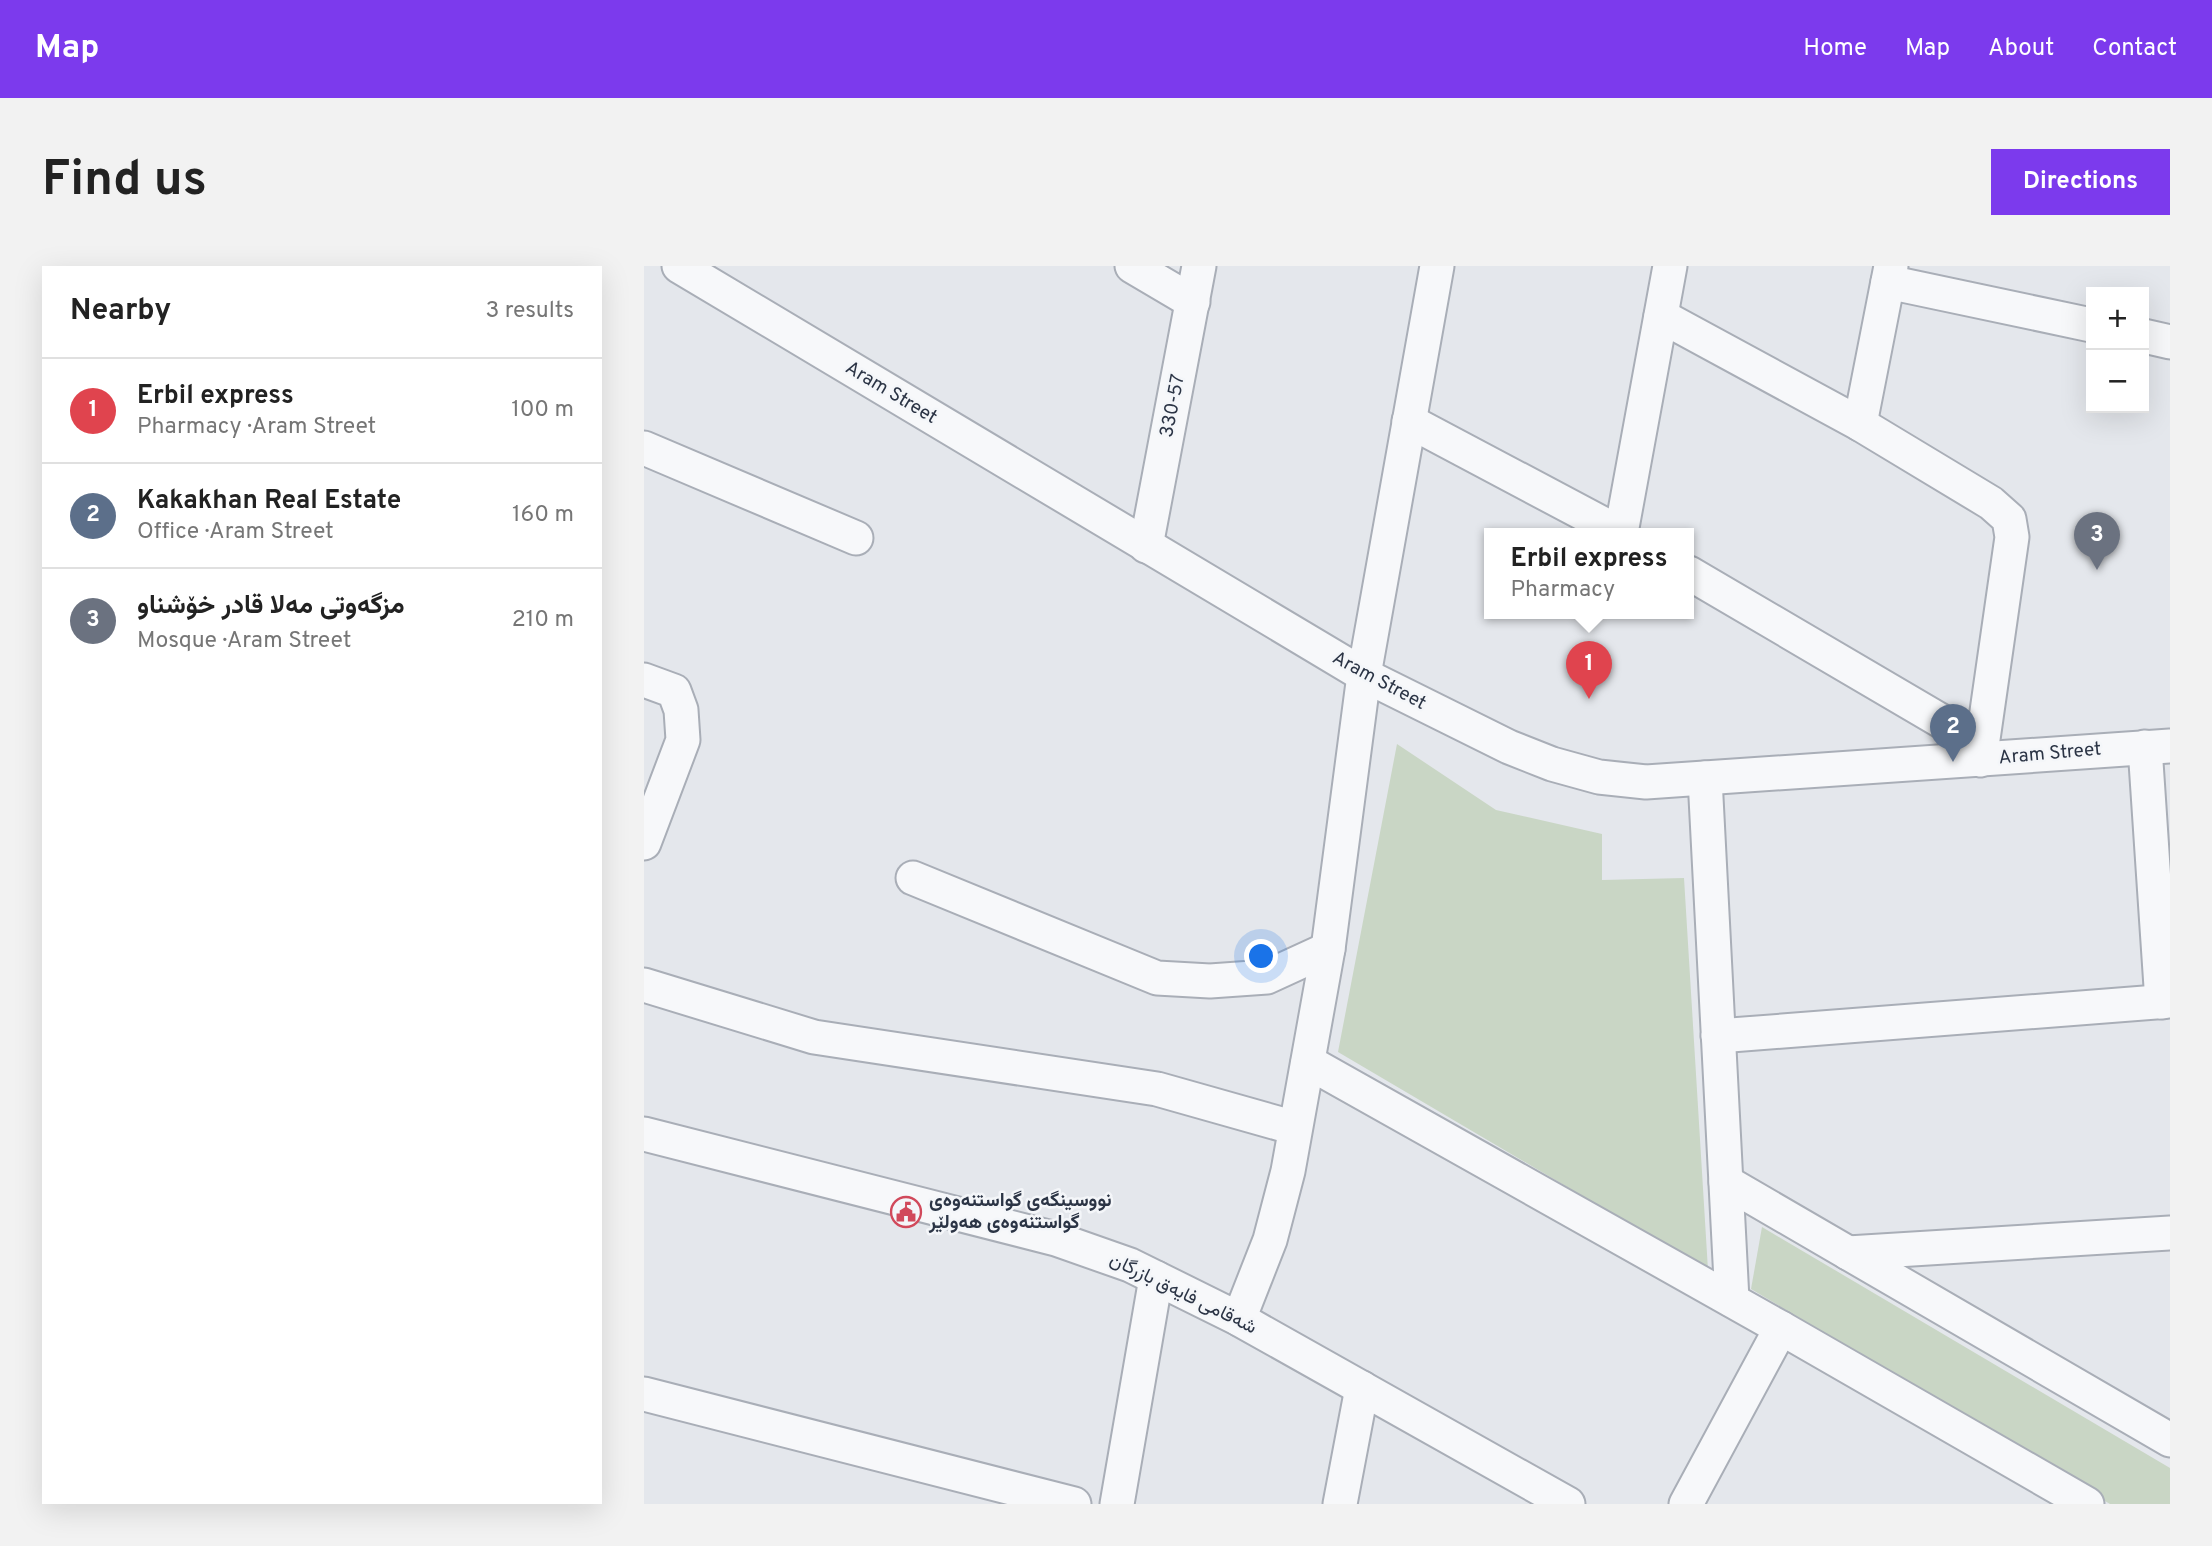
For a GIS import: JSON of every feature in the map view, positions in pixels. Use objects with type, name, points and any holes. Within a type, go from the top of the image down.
[{"type":"street","name":"Aram Street","points":[[679,266],[1364,675],[1509,747],[1552,764],[1599,777],[1634,781],[1704,778],[1981,752],[2163,743]]},
{"type":"street","points":[[1132,266],[1193,302]]},
{"type":"street","name":"330-57","points":[[1146,546],[1199,266]]},
{"type":"street","points":[[1239,1319],[1270,1240],[1308,1062],[1328,949],[1364,675],[1437,266]]},
{"type":"street","points":[[1621,528],[1670,266]]},
{"type":"street","points":[[1860,424],[1890,274],[2086,324]]},
{"type":"street","points":[[1661,316],[1860,424],[1991,503],[2009,519],[2012,537],[1981,752],[1694,576]]},
{"type":"street","points":[[2149,337],[2170,342]]},
{"type":"street","points":[[1409,421],[1611,528]]},
{"type":"street","points":[[644,448],[856,538]]},
{"type":"street","points":[[644,680],[674,691],[681,710],[683,740],[657,768],[644,841]]},
{"type":"street","points":[[1718,1035],[2166,1001],[2163,743]]},
{"type":"street","points":[[1704,778],[1732,1300]]},
{"type":"street","points":[[913,878],[1157,978],[1210,981],[1267,976],[1328,949]]},
{"type":"street","points":[[644,985],[814,1037],[1157,1089],[1295,1128]]},
{"type":"street","points":[[1308,1062],[1782,1328],[2087,1504]]},
{"type":"street","name":"شەقامی فایەق بازرگان","points":[[644,1134],[1056,1239],[1156,1278],[1239,1319],[1568,1504]]},
{"type":"street","points":[[1726,1182],[2170,1440]]},
{"type":"street","points":[[1848,1253],[2170,1233]]},
{"type":"street","points":[[1117,1504],[1156,1278]]},
{"type":"street","points":[[1686,1504],[1782,1328]]},
{"type":"street","points":[[1340,1504],[1362,1388]]},
{"type":"street","points":[[644,1394],[1073,1504]]},
{"type":"green space","points":[[1397,744],[1496,810],[1602,834],[1602,880],[1684,878],[1708,1270],[1338,1052]]},
{"type":"green space","points":[[1762,1227],[2170,1468],[2170,1504],[2110,1504],[1751,1289]]},
{"type":"place","name":"مزگەوتی مەلا قادر خۆشناو","points":[[2097,570]]},
{"type":"place","name":"Erbil express","points":[[1589,699]]},
{"type":"place","name":"Kakakhan Real Estate","points":[[1953,762]]},
{"type":"place","name":"نووسینگەی گواستنەوەی گواستنەوەی هەولێر","points":[[906,1212]]}]
